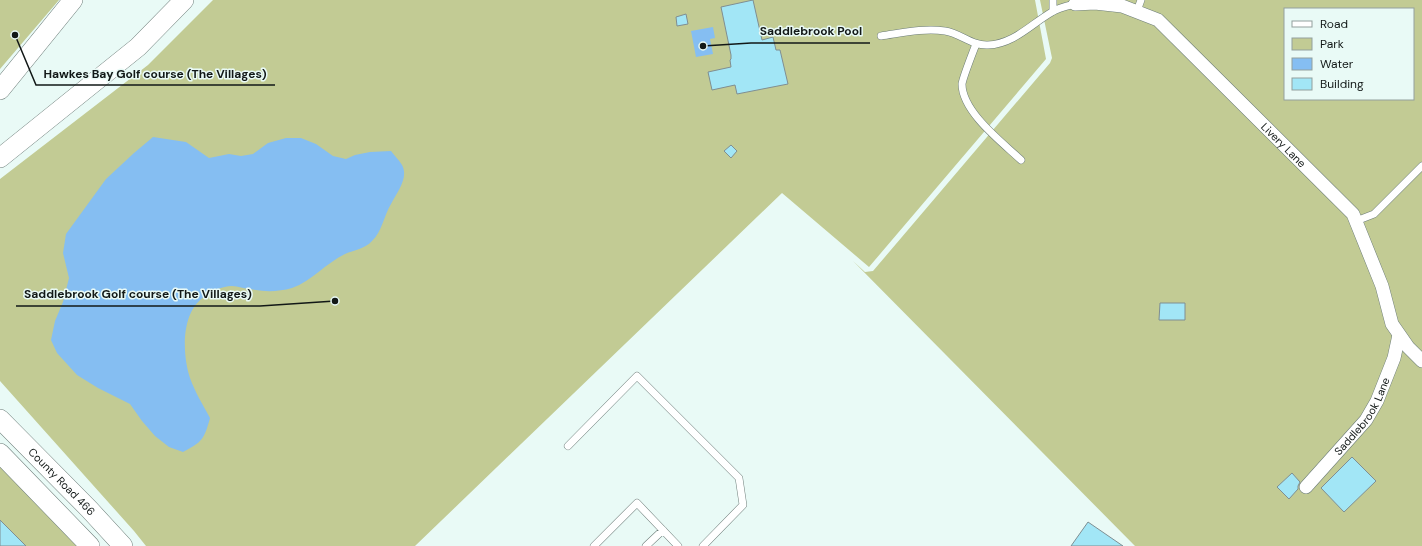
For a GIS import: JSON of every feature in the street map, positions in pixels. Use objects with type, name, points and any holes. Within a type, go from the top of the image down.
[{"type":"main road","points":[[0,90],[73,0]]},
{"type":"main road","points":[[0,158],[138,47],[184,0]]},
{"type":"main road","name":"County Road 466","points":[[0,419],[89,509],[123,546]]},
{"type":"main road","points":[[0,453],[90,546]]},
{"type":"street","name":"Livery Lane","points":[[1075,2],[1139,6],[1158,20],[1353,214],[1382,286],[1392,324],[1408,347],[1422,361]]},
{"type":"street","name":"Saddlebrook Lane","points":[[1306,487],[1366,420],[1377,401],[1394,358],[1399,335]]},
{"type":"lane","points":[[1053,0],[1053,10]]},
{"type":"lane","points":[[881,36],[913,31],[946,31],[976,44],[988,45],[1002,42],[1023,33],[1053,10],[1075,2]]},
{"type":"lane","points":[[976,44],[962,84],[967,102],[980,122],[1021,160]]},
{"type":"lane","points":[[1356,221],[1374,214],[1422,166]]},
{"type":"lane","points":[[568,446],[637,376],[739,478],[743,505],[703,546]]},
{"type":"lane","points":[[594,546],[637,503],[678,546]]},
{"type":"lane","points":[[646,546],[663,530]]},
{"type":"green space","points":[[0,0],[59,0],[0,69]]},
{"type":"green space","points":[[213,0],[1035,0],[1046,59],[869,267],[782,193],[415,546],[146,546],[0,381],[0,179],[148,65]]},
{"type":"green space","points":[[1040,0],[1422,0],[1422,546],[1135,546],[853,261],[865,272],[873,271],[1050,63],[1052,58]]},
{"type":"green space","points":[[0,466],[74,543],[77,546],[0,546]]},
{"type":"water","points":[[713,27],[715,38],[710,39],[713,54],[696,57],[691,31]]},
{"type":"water","points":[[153,137],[186,142],[209,158],[229,154],[241,156],[253,154],[268,143],[286,138],[301,138],[316,144],[333,156],[346,159],[355,155],[370,152],[391,151],[401,163],[404,170],[403,180],[381,228],[366,246],[345,254],[306,281],[292,288],[266,291],[228,286],[210,293],[196,304],[187,323],[185,334],[187,368],[192,383],[210,418],[204,436],[201,440],[183,452],[169,447],[155,436],[130,404],[98,388],[77,375],[57,353],[51,340],[55,321],[63,302],[69,278],[63,253],[66,234],[106,179]]},
{"type":"building","points":[[753,0],[762,40],[773,37],[776,50],[780,50],[788,84],[737,94],[735,85],[712,90],[708,72],[731,67],[731,55],[721,7]]},
{"type":"building","points":[[686,14],[688,24],[677,26],[676,17]]},
{"type":"building","points":[[731,145],[737,151],[731,158],[724,151]]},
{"type":"building","points":[[1160,303],[1185,303],[1185,320],[1159,320]]},
{"type":"building","points":[[1352,457],[1376,481],[1344,512],[1321,488]]},
{"type":"building","points":[[1292,473],[1300,482],[1298,489],[1289,499],[1277,487]]},
{"type":"building","points":[[0,520],[26,546],[0,546]]},
{"type":"building","points":[[1088,522],[1123,546],[1071,546]]},
{"type":"place","name":"Hawkes Bay Golf course (The Villages)","points":[[15,35]]},
{"type":"place","name":"Saddlebrook Pool","points":[[703,46]]},
{"type":"place","name":"Saddlebrook Golf course (The Villages)","points":[[335,301]]}]
